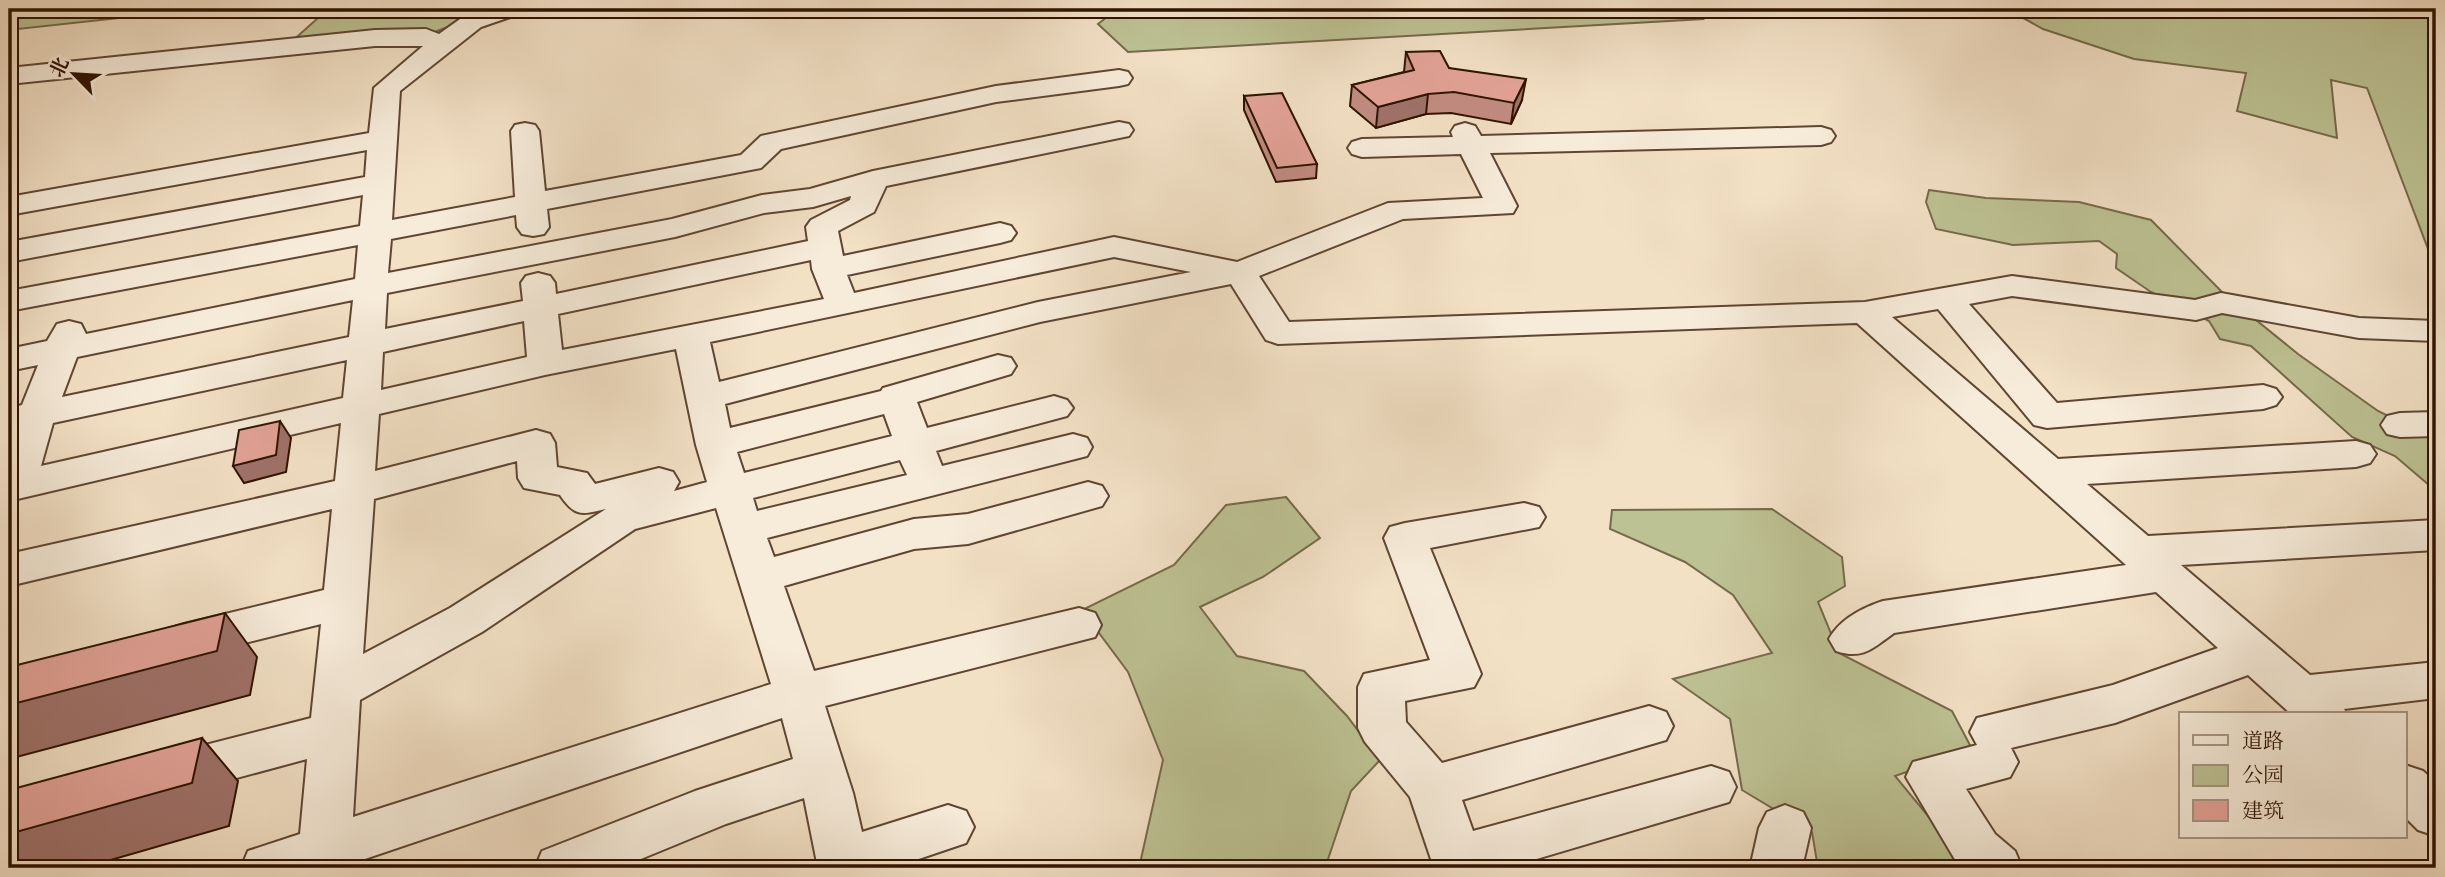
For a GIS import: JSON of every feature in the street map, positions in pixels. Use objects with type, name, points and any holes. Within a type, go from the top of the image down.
[{"type":"street","points":[[324,860],[387,88],[472,22],[510,9]]},
{"type":"street","points":[[9,76],[375,38],[426,37],[440,46]]},
{"type":"street","points":[[9,301],[751,162],[771,142],[996,94],[1119,78]]},
{"type":"street","points":[[9,360],[370,286],[674,228],[762,204],[813,198],[873,180],[1119,130]]},
{"type":"street","points":[[525,131],[544,364]]},
{"type":"street","points":[[1362,148],[1468,138],[1821,136]]},
{"type":"street","points":[[705,397],[1038,312],[1240,272],[1399,209],[1502,206],[1468,138]]},
{"type":"street","points":[[9,206],[383,139]]},
{"type":"street","points":[[861,357],[827,258],[822,227],[863,205],[873,180]]},
{"type":"street","points":[[9,252],[379,183]]},
{"type":"street","points":[[126,186],[62,348],[23,417],[13,486],[544,364],[842,306],[1114,247],[1240,272],[1278,332],[1865,312],[2012,286],[2196,310],[2221,303],[2359,328],[2436,331]]},
{"type":"street","points":[[23,417],[540,308],[827,258],[1000,233]]},
{"type":"street","points":[[1946,298],[2047,416],[2263,397]]},
{"type":"street","points":[[1865,312],[2312,704],[2436,680]]},
{"type":"street","points":[[691,336],[723,467],[799,694],[843,864],[947,827]]},
{"type":"street","points":[[929,483],[896,396],[998,366]]},
{"type":"street","points":[[126,787],[336,711],[466,620],[622,518],[723,467],[897,399]]},
{"type":"street","points":[[9,570],[354,490],[536,443],[538,478],[573,483],[585,500],[723,467],[913,443],[1055,408]]},
{"type":"street","points":[[744,529],[1073,447]]},
{"type":"street","points":[[2048,473],[2356,454]]},
{"type":"street","points":[[760,577],[914,534],[968,529],[1088,496]]},
{"type":"street","points":[[1524,517],[1405,538],[1458,674],[1381,687],[1382,728],[1432,788],[1459,864],[1711,788]]},
{"type":"street","points":[[1852,639],[1883,618],[2151,564],[2436,535]]},
{"type":"street","points":[[143,651],[345,601]]},
{"type":"street","points":[[267,868],[324,860],[799,694],[1079,625]]},
{"type":"street","points":[[1996,868],[1977,850],[1931,777],[1993,747],[2254,654]]},
{"type":"street","points":[[1432,788],[1649,726]]},
{"type":"street","points":[[561,868],[713,806],[821,771]]},
{"type":"street","points":[[2406,787],[2436,814]]},
{"type":"green space","points":[[9,9],[202,9],[9,30]]},
{"type":"green space","points":[[328,9],[495,9],[432,33],[290,43]]},
{"type":"green space","points":[[1117,9],[1696,9],[1703,19],[1128,52],[1098,24]]},
{"type":"green space","points":[[2007,9],[2436,9],[2436,270],[2367,88],[2331,80],[2337,138],[2237,111],[2246,73],[2134,59],[2043,29]]},
{"type":"green space","points":[[1929,190],[1986,198],[2079,202],[2151,220],[2224,294],[2298,354],[2378,411],[2436,440],[2436,491],[2395,456],[2352,437],[2251,346],[2220,339],[2209,321],[2151,292],[2116,268],[2117,254],[2099,241],[2013,245],[1936,229],[1926,202]]},
{"type":"green space","points":[[1286,497],[1320,538],[1263,577],[1200,607],[1237,656],[1304,671],[1347,716],[1380,760],[1351,791],[1325,868],[1139,868],[1163,760],[1128,672],[1082,610],[1174,565],[1226,505]]},
{"type":"green space","points":[[1772,509],[1842,557],[1845,586],[1818,602],[1839,653],[1952,711],[1972,749],[1895,776],[1971,868],[1818,868],[1812,832],[1742,790],[1730,719],[1673,679],[1772,653],[1733,595],[1685,562],[1610,529],[1612,510]]},
{"type":"building","points":[[1440,51],[1449,68],[1526,79],[1514,103],[1454,92],[1428,94],[1378,107],[1352,85],[1414,70],[1406,52]]},
{"type":"building","points":[[1282,93],[1317,164],[1277,168],[1244,96]]},
{"type":"building","points":[[280,421],[276,455],[233,466],[239,430]]},
{"type":"building","points":[[225,613],[217,651],[9,705],[9,667]]},
{"type":"building","points":[[202,738],[192,783],[9,834],[9,790]]}]
